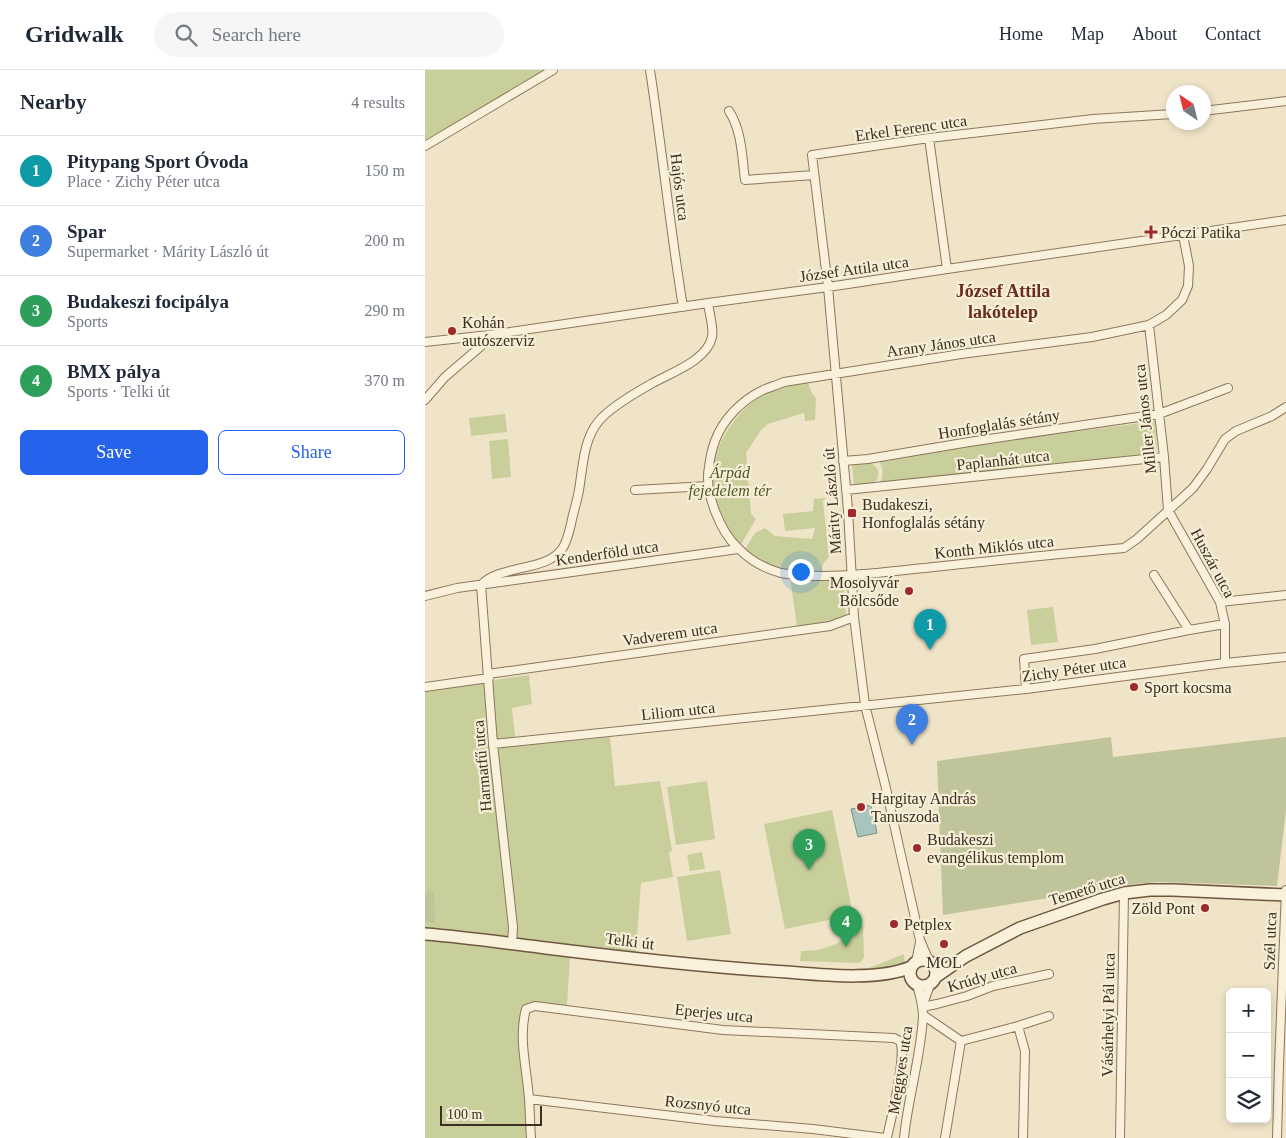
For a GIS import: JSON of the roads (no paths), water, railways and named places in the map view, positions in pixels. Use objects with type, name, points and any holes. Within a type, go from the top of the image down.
[{"type":"main road","name":"Temető utca","points":[[933,980],[966,956],[1020,928],[1124,893],[1173,890],[1286,895]]},
{"type":"main road","name":"Telki út","points":[[425,934],[749,970],[831,975],[880,975]]},
{"type":"main road","name":"Temető utca","points":[[931,962],[966,956]]},
{"type":"main road","points":[[923,960],[931,962],[937,970],[933,980],[924,987],[880,975],[902,971],[923,960]]},
{"type":"main road","points":[[914,964],[910,973],[915,983]]},
{"type":"street","points":[[425,146],[553,70]]},
{"type":"street","name":"Hajós utca","points":[[650,70],[683,307]]},
{"type":"street","points":[[1211,110],[1286,101]]},
{"type":"street","points":[[729,111],[735,119],[745,180],[814,176]]},
{"type":"street","name":"Erkel Ferenc utca","points":[[814,176],[811,155],[929,138],[1093,119],[1166,114]]},
{"type":"street","points":[[929,138],[947,269]]},
{"type":"street","name":"Márity László út","points":[[814,176],[837,374],[854,617],[865,705],[920,940],[931,962]]},
{"type":"street","name":"József Attila utca","points":[[425,342],[489,335],[828,287],[1286,220]]},
{"type":"street","name":"Arany János utca","points":[[708,486],[708,471],[715,441],[726,421],[748,399],[763,390],[784,382],[961,354],[1092,337],[1149,325],[1166,316],[1182,300],[1188,286],[1189,266],[1183,235]]},
{"type":"street","points":[[481,585],[486,579],[495,575],[541,563],[554,557],[563,548],[579,492],[588,439],[599,422],[615,408],[651,384],[687,365],[705,352],[712,335],[708,303]]},
{"type":"street","name":"Miller János utca","points":[[1149,325],[1168,510]]},
{"type":"street","points":[[425,400],[445,377],[481,347],[489,335]]},
{"type":"street","name":"Honfoglalás sétány","points":[[843,461],[867,459],[1159,414],[1228,388]]},
{"type":"street","name":"Konth Miklós utca","points":[[708,486],[714,510],[724,530],[737,548],[749,558],[764,566],[780,572],[801,576],[851,576],[1124,548],[1137,539],[1193,488],[1225,439],[1235,431],[1272,416],[1286,407]]},
{"type":"street","name":"Paplanhát utca","points":[[846,490],[1164,457]]},
{"type":"street","points":[[635,490],[708,486]]},
{"type":"street","name":"Huszár utca","points":[[1168,510],[1220,602],[1225,624],[1225,663]]},
{"type":"street","name":"Kenderföld utca","points":[[425,596],[457,588],[737,548]]},
{"type":"street","points":[[1155,575],[1189,630]]},
{"type":"street","name":"Harmatfű utca","points":[[481,585],[493,744],[513,927],[512,944]]},
{"type":"street","points":[[1220,602],[1286,595]]},
{"type":"street","name":"Vadverem utca","points":[[425,687],[830,626],[854,617]]},
{"type":"street","points":[[1026,690],[1024,659],[1095,649],[1225,624]]},
{"type":"street","name":"Zichy Péter utca","points":[[865,705],[1026,690],[1225,663],[1286,657]]},
{"type":"street","name":"Liliom utca","points":[[493,744],[865,705]]},
{"type":"street","name":"Szél utca","points":[[1277,1138],[1286,890]]},
{"type":"street","name":"Vásárhelyi Pál utca","points":[[1120,1138],[1124,893]]},
{"type":"street","name":"Márity László út","points":[[914,964],[920,940]]},
{"type":"street","name":"Krúdy utca","points":[[922,1007],[967,996],[993,986],[1049,974]]},
{"type":"street","name":"Meggyes utca","points":[[922,1007],[933,980]]},
{"type":"street","name":"Meggyes utca","points":[[904,1136],[923,1015],[915,983]]},
{"type":"street","name":"Eperjes utca","points":[[529,1099],[524,1060],[523,1020],[526,1009],[535,1006],[723,1030],[894,1038],[900,1041],[902,1046],[901,1070],[887,1136]]},
{"type":"street","points":[[923,1015],[961,1041],[1049,1016]]},
{"type":"street","points":[[1018,1026],[1025,1051],[1023,1138]]},
{"type":"street","points":[[945,1138],[961,1041]]},
{"type":"street","points":[[529,1099],[531,1138]]},
{"type":"street","name":"Rozsnyó utca","points":[[529,1099],[715,1121],[904,1136]]},
{"type":"water","points":[[871,805],[877,833],[858,837],[851,809]]},
{"type":"place","name":"Póczi Patika","points":[[1151,232]]},
{"type":"place","name":"Kohán autószerviz","points":[[452,331]]},
{"type":"place","name":"Budakeszi, Honfoglalás sétány","points":[[852,513]]},
{"type":"place","name":"Mosolyvár Bölcsőde","points":[[909,591]]},
{"type":"place","name":"Pitypang Sport Óvoda","points":[[930,650]]},
{"type":"place","name":"Sport kocsma","points":[[1134,687]]},
{"type":"place","name":"Spar","points":[[912,745]]},
{"type":"place","name":"Hargitay András Tanuszoda","points":[[861,807]]},
{"type":"place","name":"Budakeszi evangélikus templom","points":[[917,848]]},
{"type":"place","name":"Budakeszi focipálya","points":[[809,870]]},
{"type":"place","name":"Zöld Pont","points":[[1205,908]]},
{"type":"place","name":"Petplex","points":[[894,924]]},
{"type":"place","name":"MOL","points":[[944,944]]},
{"type":"place","name":"BMX pálya","points":[[846,947]]},
{"type":"district","name":"József Attila lakótelep","points":[[1003,301]]},
{"type":"park label","name":"Árpád fejedelem tér","points":[[730,481]]}]
